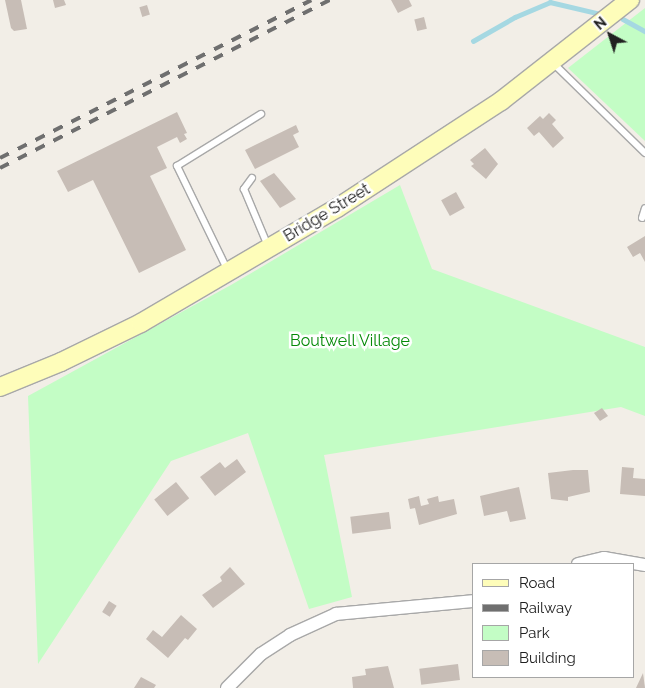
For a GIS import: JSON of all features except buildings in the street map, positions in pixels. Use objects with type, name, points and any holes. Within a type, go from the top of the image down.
[{"type":"main road","name":"Bridge Street","points":[[0,387],[61,362],[141,323],[442,143],[630,0]]},
{"type":"street","points":[[582,563],[604,558],[633,563]]},
{"type":"street","points":[[228,688],[261,654],[290,635],[336,614],[472,601]]},
{"type":"lane","points":[[551,61],[645,153]]},
{"type":"lane","points":[[228,272],[177,166],[261,114]]},
{"type":"lane","points":[[252,178],[244,189],[268,248]]},
{"type":"lane","points":[[642,218],[645,208]]},
{"type":"green space","points":[[645,8],[645,141],[568,68]]},
{"type":"green space","name":"Boutwell Village","points":[[400,185],[432,269],[645,347],[645,416],[621,407],[324,455],[352,597],[309,609],[248,433],[171,461],[38,664],[28,396],[231,285]]},
{"type":"waterway","points":[[473,41],[515,17],[550,2],[597,13]]},
{"type":"waterway","points":[[623,19],[645,31]]},
{"type":"railway","points":[[0,158],[311,0]]},
{"type":"railway","points":[[0,168],[330,0]]}]
